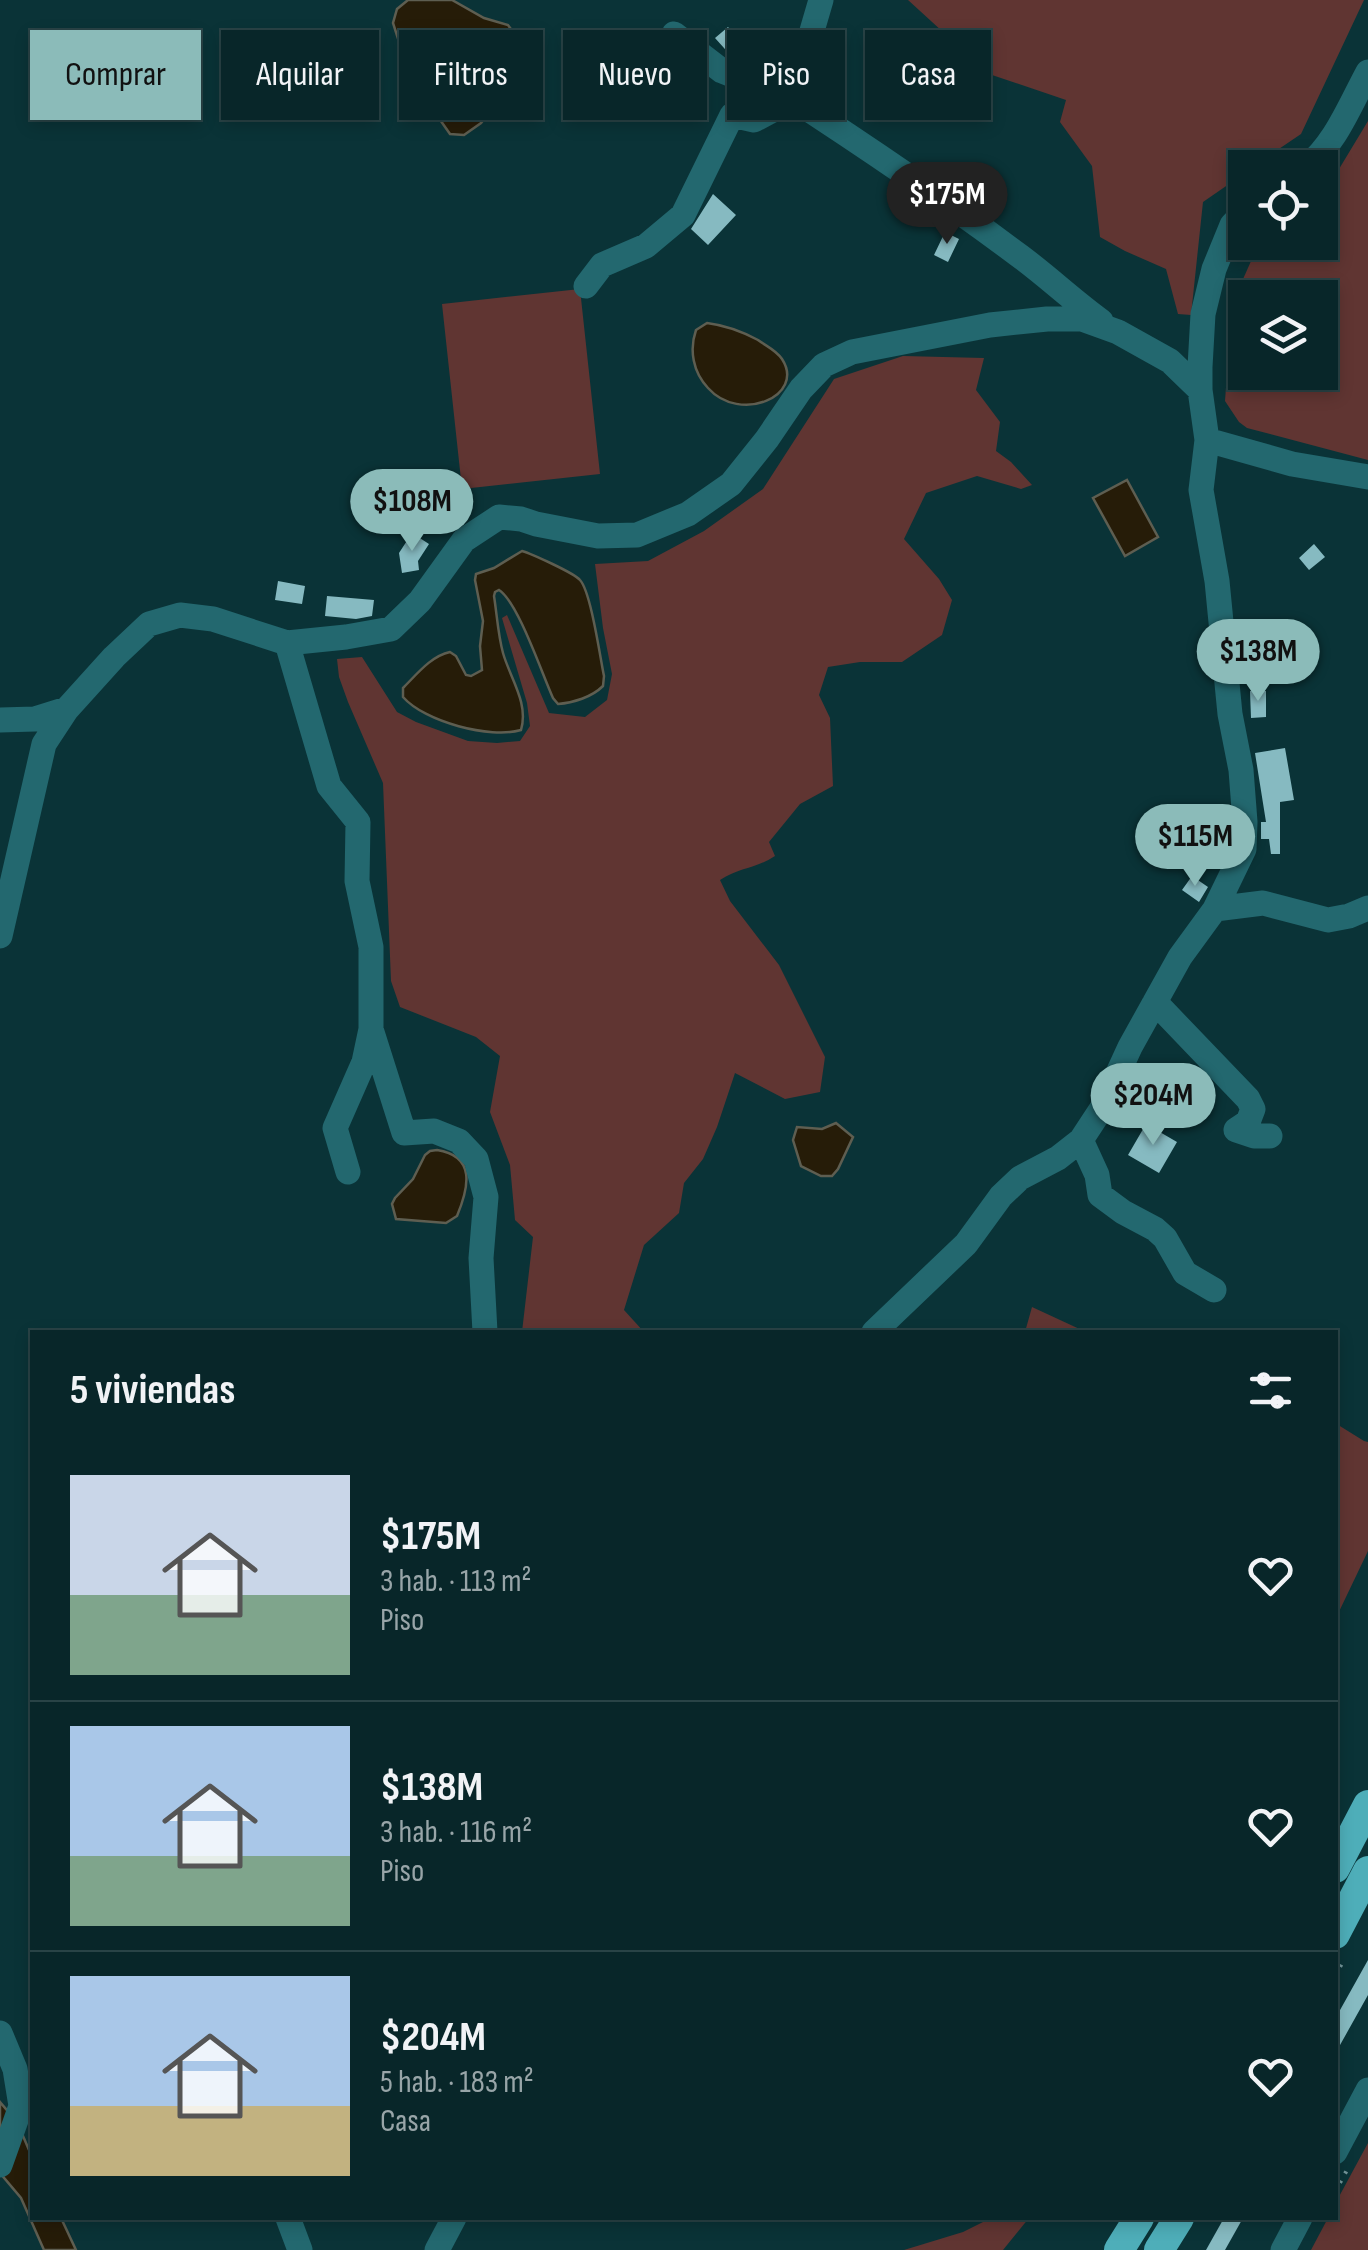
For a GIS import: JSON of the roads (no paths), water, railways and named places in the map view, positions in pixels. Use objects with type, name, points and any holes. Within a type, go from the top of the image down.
[{"type":"highway","points":[[1338,1862],[1368,1806]]},
{"type":"highway","points":[[1338,1928],[1368,1871]]},
{"type":"highway","points":[[1120,2250],[1139,2220]]},
{"type":"highway","points":[[1159,2250],[1178,2220]]},
{"type":"street","points":[[813,30],[822,0]]},
{"type":"street","points":[[1323,150],[1368,72]]},
{"type":"street","points":[[586,286],[602,265],[646,246],[683,215],[730,120]]},
{"type":"street","points":[[825,120],[1021,257],[1068,298],[1170,361],[1200,390]]},
{"type":"street","points":[[876,1330],[966,1244],[1001,1196],[1020,1178],[1058,1158],[1081,1140],[1102,1108],[1130,1046],[1180,957],[1214,909],[1244,850],[1241,770],[1201,490],[1207,440],[1200,390],[1204,314],[1214,269],[1228,236]]},
{"type":"street","points":[[0,936],[44,744],[67,709],[149,624],[180,615],[213,619],[288,642],[391,629],[420,601],[464,540],[499,517],[598,536],[637,535],[688,514],[731,484],[801,389],[824,365],[852,352],[990,325],[1047,319],[1082,319],[1118,332]]},
{"type":"street","points":[[1207,440],[1292,464],[1368,477]]},
{"type":"street","points":[[288,642],[329,786],[358,822],[357,881],[371,947],[371,1030],[364,1062],[335,1128],[348,1172]]},
{"type":"street","points":[[0,720],[35,719],[67,709]]},
{"type":"street","points":[[1214,909],[1262,904],[1328,920],[1368,908]]},
{"type":"street","points":[[1155,1002],[1248,1099],[1253,1109],[1248,1122],[1236,1130],[1270,1136]]},
{"type":"street","points":[[371,1030],[404,1133],[434,1131],[459,1141],[476,1159],[486,1196],[481,1258],[484,1330]]},
{"type":"street","points":[[1081,1140],[1097,1175],[1100,1195],[1155,1229],[1165,1238],[1185,1272],[1214,1290]]},
{"type":"street","points":[[0,2033],[16,2069],[21,2106],[0,2165]]},
{"type":"street","points":[[1338,2146],[1368,2090]]},
{"type":"street","points":[[289,2220],[300,2250]]},
{"type":"street","points":[[1283,2250],[1299,2220]]}]
